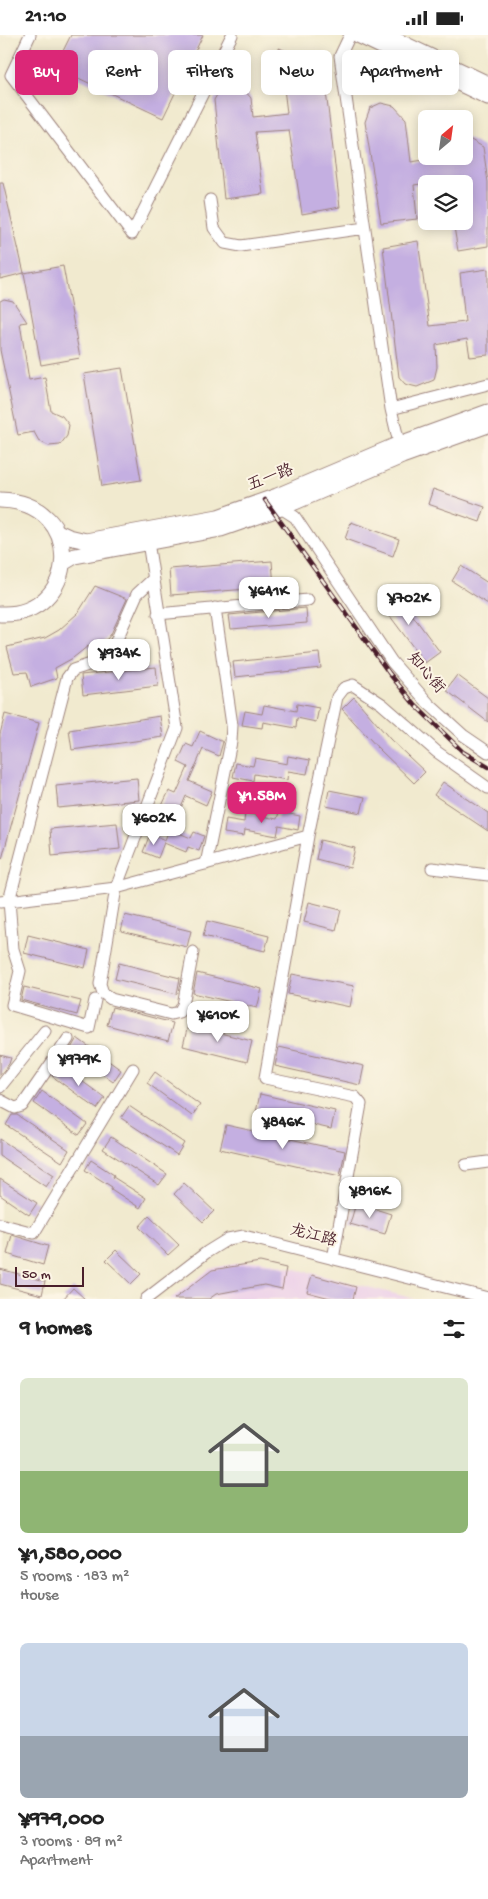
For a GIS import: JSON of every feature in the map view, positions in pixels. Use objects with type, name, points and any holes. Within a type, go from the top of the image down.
[{"type":"main road","points":[[358,35],[488,97]]},
{"type":"main road","points":[[385,35],[488,84]]},
{"type":"main road","name":"五一路","points":[[63,563],[75,556],[221,529],[281,508],[400,450],[488,412]]},
{"type":"main road","name":"五一路","points":[[58,532],[86,541],[218,517],[400,450],[488,425]]},
{"type":"main road","points":[[0,500],[16,500],[33,506],[47,517],[58,532],[62,547],[63,563],[58,582],[46,599],[30,610],[10,615],[0,614]]},
{"type":"street","points":[[30,35],[11,75],[132,234],[232,35]]},
{"type":"street","points":[[350,35],[340,57],[391,409],[400,450]]},
{"type":"street","points":[[210,200],[214,228],[225,243],[242,246],[365,228]]},
{"type":"street","points":[[391,409],[488,384]]},
{"type":"street","name":"知心街","points":[[281,508],[295,517],[398,669],[429,704],[463,735],[488,752]]},
{"type":"street","points":[[148,542],[177,728],[116,888],[100,984],[102,993],[111,999],[171,1014],[179,1012],[183,1005],[193,952]]},
{"type":"street","points":[[95,1000],[89,1028],[12,1005],[20,971],[13,949],[5,902],[67,679],[73,670],[97,662],[114,648],[137,594],[153,579]]},
{"type":"street","points":[[158,614],[308,600]]},
{"type":"street","points":[[206,864],[231,741],[232,725],[216,608]]},
{"type":"street","points":[[333,1259],[361,1105],[355,1097],[265,1078],[308,837],[337,697],[344,688],[352,685],[382,704],[438,752],[488,788]]},
{"type":"street","points":[[5,902],[116,888],[308,837]]},
{"type":"street","points":[[432,869],[488,875]]},
{"type":"street","points":[[0,1087],[45,1031]]},
{"type":"street","points":[[0,1100],[15,1108],[22,1106],[68,1039]]},
{"type":"street","points":[[0,1224],[34,1233],[133,1069]]},
{"type":"street","points":[[466,1165],[488,1162]]},
{"type":"street","name":"龙江路","points":[[146,1299],[207,1252],[228,1239],[244,1236],[488,1299]]},
{"type":"shaded area","points":[[260,1260],[415,1299],[170,1299],[211,1268]]},
{"type":"building","points":[[71,35],[203,35],[196,50],[168,50],[168,95],[174,95],[163,118],[114,95],[158,95],[158,50],[88,50],[88,83],[78,78],[78,50],[64,50]]},
{"type":"building","points":[[217,95],[248,95],[251,98],[253,117],[287,113],[285,95],[326,95],[340,207],[302,214],[289,130],[255,132],[263,194],[224,199],[214,100]]},
{"type":"building","points":[[381,103],[394,106],[406,119],[411,162],[418,161],[418,165],[473,165],[473,141],[483,147],[488,182],[488,246],[458,251],[454,230],[473,230],[473,175],[418,175],[418,184],[414,185],[417,219],[381,223],[365,122],[370,108]]},
{"type":"building","points":[[0,183],[3,183],[24,273],[0,279]]},
{"type":"building","points":[[418,241],[430,326],[465,322],[460,273],[488,269],[488,355],[470,357],[467,339],[436,345],[437,367],[434,380],[417,387],[405,384],[399,377],[383,247]]},
{"type":"building","points":[[63,266],[80,358],[41,365],[24,273]]},
{"type":"building","points":[[4,299],[13,301],[27,322],[20,323],[29,380],[45,377],[51,411],[62,416],[69,425],[67,436],[60,445],[49,446],[39,441],[34,432],[18,435],[0,350],[0,301]]},
{"type":"building","points":[[122,368],[141,480],[102,486],[84,374]]},
{"type":"building","points":[[433,489],[485,507],[480,522],[428,504]]},
{"type":"building","points":[[351,522],[399,539],[393,556],[345,539]]},
{"type":"building","points":[[272,561],[274,587],[171,595],[169,569]]},
{"type":"building","points":[[461,566],[488,583],[488,604],[452,581]]},
{"type":"building","points":[[95,586],[127,599],[111,634],[95,654],[88,646],[73,658],[55,668],[57,678],[31,687],[27,672],[14,673],[7,647],[45,638],[59,630],[78,613]]},
{"type":"building","points":[[393,589],[440,652],[425,663],[378,600]]},
{"type":"building","points":[[306,608],[307,623],[231,629],[229,615]]},
{"type":"building","points":[[319,653],[321,668],[235,677],[233,662]]},
{"type":"building","points":[[156,667],[158,686],[83,695],[81,675]]},
{"type":"building","points":[[457,675],[488,698],[488,722],[446,690]]},
{"type":"building","points":[[354,697],[390,739],[425,772],[414,783],[342,709]]},
{"type":"building","points":[[297,704],[319,708],[316,722],[297,718],[296,728],[263,722],[262,728],[242,725],[245,711],[262,714],[264,705],[296,711]]},
{"type":"building","points":[[5,714],[39,723],[2,859],[0,859],[0,734]]},
{"type":"building","points":[[160,716],[163,737],[72,750],[69,730]]},
{"type":"building","points":[[200,731],[223,742],[219,756],[203,749],[189,781],[212,791],[206,805],[186,796],[174,824],[157,816],[169,791],[176,794],[188,767],[178,762],[186,744],[193,747]]},
{"type":"building","points":[[288,756],[310,760],[307,774],[288,771],[287,780],[254,774],[253,781],[233,777],[236,763],[253,766],[255,758],[287,764]]},
{"type":"building","points":[[137,778],[139,800],[58,808],[56,786]]},
{"type":"building","points":[[443,782],[488,813],[488,831],[434,795]]},
{"type":"building","points":[[329,790],[365,797],[361,813],[326,806]]},
{"type":"building","points":[[279,812],[300,816],[298,830],[279,826],[277,836],[245,830],[244,836],[224,833],[226,819],[244,822],[245,813],[277,819]]},
{"type":"building","points":[[117,823],[120,849],[52,856],[50,829]]},
{"type":"building","points":[[169,829],[191,838],[194,832],[204,836],[199,851],[188,847],[186,852],[164,843]]},
{"type":"building","points":[[150,834],[165,840],[158,858],[143,852]]},
{"type":"building","points":[[320,840],[355,848],[350,868],[316,859]]},
{"type":"building","points":[[309,902],[341,910],[336,930],[304,922]]},
{"type":"building","points":[[125,915],[191,931],[187,947],[121,931]]},
{"type":"building","points":[[207,921],[269,936],[265,951],[203,936]]},
{"type":"building","points":[[28,935],[89,950],[85,968],[24,953]]},
{"type":"building","points":[[119,963],[180,978],[177,994],[115,979]]},
{"type":"building","points":[[197,973],[262,989],[257,1008],[193,993]]},
{"type":"building","points":[[292,974],[354,986],[350,1007],[288,994]]},
{"type":"building","points":[[24,987],[81,1001],[77,1015],[21,1000]]},
{"type":"building","points":[[112,1007],[173,1023],[168,1041],[107,1025]]},
{"type":"building","points":[[188,1025],[252,1041],[247,1062],[183,1046]]},
{"type":"building","points":[[77,1038],[121,1070],[113,1082],[70,1050]]},
{"type":"building","points":[[279,1047],[364,1066],[360,1085],[275,1066]]},
{"type":"building","points":[[0,1055],[11,1058],[9,1064],[0,1075]]},
{"type":"building","points":[[60,1065],[105,1098],[97,1109],[52,1076]]},
{"type":"building","points":[[155,1072],[200,1105],[192,1116],[147,1083]]},
{"type":"building","points":[[42,1091],[87,1124],[79,1135],[34,1103]]},
{"type":"building","points":[[260,1094],[335,1111],[331,1129],[256,1112]]},
{"type":"building","points":[[129,1106],[184,1143],[177,1155],[121,1118]]},
{"type":"building","points":[[12,1115],[17,1115],[69,1150],[62,1162],[6,1125]]},
{"type":"building","points":[[226,1125],[345,1151],[340,1176],[220,1149]]},
{"type":"building","points":[[111,1137],[167,1174],[159,1185],[103,1149]]},
{"type":"building","points":[[0,1139],[54,1175],[46,1187],[0,1156]]},
{"type":"building","points":[[91,1160],[146,1198],[140,1208],[85,1170]]},
{"type":"building","points":[[0,1179],[37,1203],[29,1215],[0,1195]]},
{"type":"building","points":[[184,1183],[214,1211],[203,1222],[174,1194]]},
{"type":"building","points":[[356,1203],[391,1214],[385,1234],[350,1224]]},
{"type":"building","points":[[149,1216],[179,1245],[168,1255],[139,1227]]},
{"type":"building","points":[[12,1235],[48,1246],[43,1265],[7,1254]]},
{"type":"building","points":[[116,1250],[141,1274],[131,1284],[106,1260]]},
{"type":"building","points":[[260,1262],[286,1268],[282,1289],[264,1285],[216,1294],[209,1299],[174,1299],[212,1270]]},
{"type":"building","points":[[0,1269],[45,1281],[42,1295],[0,1284]]},
{"type":"building","points":[[312,1275],[356,1287],[353,1299],[334,1299],[307,1292]]},
{"type":"building","points":[[73,1288],[85,1299],[63,1299]]},
{"type":"railway","points":[[265,500],[389,673],[415,705],[463,752],[488,767]]}]
